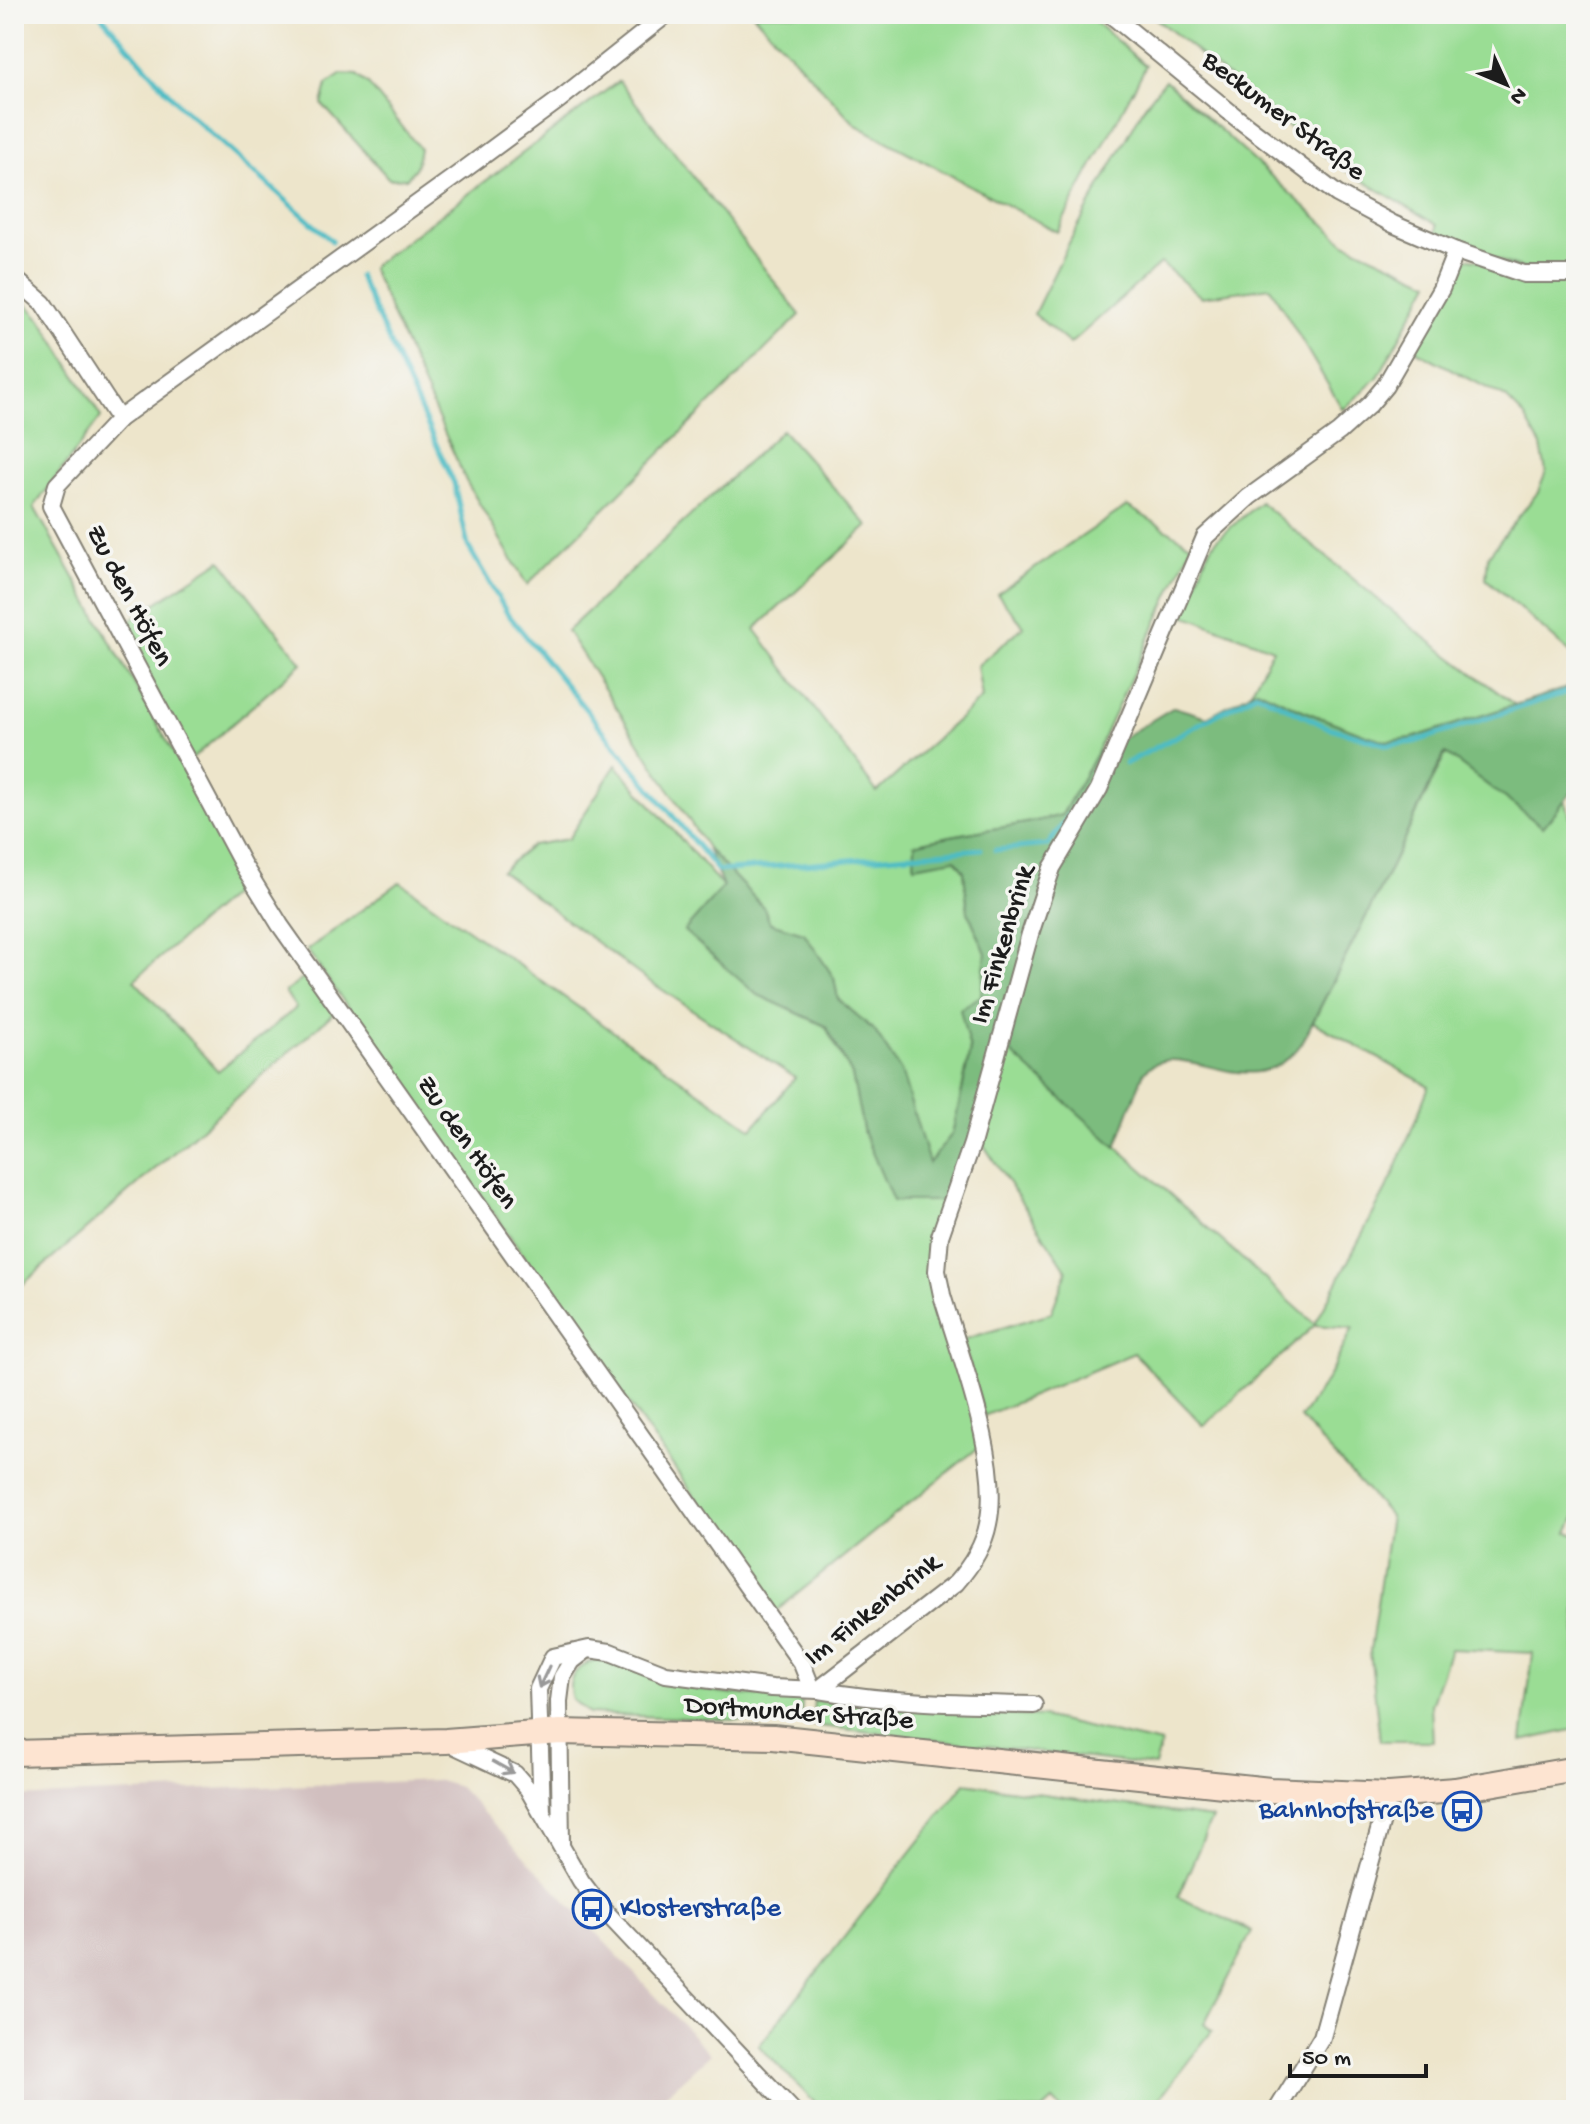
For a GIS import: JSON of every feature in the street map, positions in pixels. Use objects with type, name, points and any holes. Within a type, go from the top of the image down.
[{"type":"main road","name":"Dortmunder Straße","points":[[14,1753],[446,1741],[550,1733],[809,1739],[1238,1787],[1389,1795],[1455,1790],[1576,1769]]},
{"type":"street","name":"Zu den Höfen","points":[[667,14],[560,99],[119,419],[57,485],[51,506],[243,865],[280,925],[802,1664],[815,1690]]},
{"type":"street","name":"Beckumer Straße","points":[[1110,14],[1237,118],[1337,194],[1393,224],[1456,251],[1524,274],[1576,274]]},
{"type":"street","name":"Im Finkenbrink","points":[[815,1690],[956,1583],[968,1569],[988,1526],[991,1492],[985,1440],[942,1295],[938,1257],[940,1236],[972,1144],[1030,934],[1052,868],[1099,789],[1205,537],[1249,497],[1339,432],[1370,404],[1385,386],[1441,289],[1456,251]]},
{"type":"street","points":[[14,278],[43,303],[119,419]]},
{"type":"street","points":[[561,1845],[550,1733],[538,1689],[553,1657],[589,1649],[610,1652],[666,1674],[772,1688],[815,1690],[912,1703],[1034,1705]]},
{"type":"street","points":[[542,1813],[550,1733]]},
{"type":"street","points":[[446,1741],[515,1774],[528,1789],[581,1881],[600,1906],[792,2110]]},
{"type":"street","points":[[1277,2110],[1322,2037],[1389,1795]]},
{"type":"shaded area","points":[[436,1780],[459,1787],[710,2054],[649,2110],[14,2110],[14,1797]]},
{"type":"green space","points":[[753,14],[1086,14],[1146,66],[1057,232],[856,125]]},
{"type":"green space","points":[[1150,14],[1567,14],[1576,27],[1576,270],[1524,269],[1462,248],[1437,235],[1437,225],[1335,164]]},
{"type":"green space","points":[[342,74],[357,75],[369,85],[420,149],[416,167],[407,178],[389,179],[322,104],[327,84]]},
{"type":"green space","points":[[1165,80],[1345,243],[1430,282],[1378,377],[1343,410],[1270,287],[1201,297],[1161,263],[1070,344],[1034,314],[1071,239],[1144,107]]},
{"type":"green space","points":[[619,81],[800,315],[527,585],[466,481],[371,267]]},
{"type":"green space","points":[[1460,257],[1576,278],[1576,658],[1486,579],[1488,556],[1538,492],[1546,472],[1541,446],[1525,417],[1506,398],[1415,350],[1460,273],[1456,270]]},
{"type":"green space","points":[[14,291],[41,319],[101,417],[34,507],[193,787],[243,885],[134,980],[218,1071],[296,1008],[285,992],[307,976],[336,1011],[14,1292]]},
{"type":"green space","points":[[782,430],[868,526],[755,629],[877,792],[982,698],[977,666],[1024,626],[997,594],[1127,506],[1192,545],[1096,754],[1062,815],[915,844],[955,859],[964,871],[968,912],[986,953],[981,996],[961,1009],[970,1050],[952,1134],[928,1164],[901,1072],[874,1030],[838,999],[834,978],[804,933],[770,923],[764,908],[707,848],[567,631]]},
{"type":"green space","points":[[1260,502],[1415,630],[1515,705],[1435,733],[1390,741],[1343,728],[1257,689],[1250,693],[1273,649],[1184,615],[1207,554],[1217,539]]},
{"type":"green space","points":[[221,560],[302,663],[192,759],[121,626]]},
{"type":"green space","points":[[1576,685],[1576,787],[1543,827],[1445,753],[1302,1043],[1282,1063],[1260,1071],[1238,1072],[1175,1060],[1157,1063],[1143,1074],[1116,1147],[1009,1051],[983,1144],[970,1141],[949,1201],[893,1201],[864,1134],[852,1075],[826,1026],[756,994],[684,931],[723,887],[707,848],[764,908],[770,923],[804,933],[834,978],[838,999],[874,1030],[901,1071],[929,1163],[952,1134],[970,1050],[960,1009],[981,996],[986,953],[968,912],[964,871],[955,859],[914,866],[915,844],[1062,815],[1096,754],[1174,707],[1207,717],[1257,689],[1309,713],[1387,741],[1412,738]]},
{"type":"green space","points":[[1446,753],[1543,827],[1565,800],[1576,834],[1576,1516],[1568,1532],[1576,1534],[1576,1729],[1522,1741],[1533,1653],[1450,1649],[1431,1705],[1433,1741],[1380,1741],[1370,1651],[1390,1516],[1300,1418],[1327,1380],[1353,1328],[1315,1325],[1204,1426],[1134,1353],[984,1416],[962,1340],[1051,1313],[1067,1271],[983,1144],[1009,1050],[1315,1324],[1393,1176],[1429,1086],[1313,1022]]},
{"type":"green space","points":[[616,765],[723,887],[685,931],[756,994],[825,1026],[852,1075],[864,1134],[949,1201],[934,1254],[983,1444],[776,1611],[307,950],[400,882],[752,1129],[795,1078],[640,975],[501,871],[532,845],[568,839]]},
{"type":"green space","points":[[598,1659],[686,1687],[802,1700],[801,1723],[589,1714],[572,1699],[570,1685],[574,1673]]},
{"type":"green space","points":[[814,1701],[1042,1717],[1161,1744],[1155,1766],[812,1725]]},
{"type":"green space","points":[[965,1783],[1212,1818],[1178,1897],[1252,1931],[1204,2024],[1212,2031],[1150,2110],[1062,2110],[1053,2101],[1043,2110],[953,2110],[945,2102],[939,2110],[822,2110],[759,2046]]},
{"type":"waterway","points":[[100,14],[181,107],[332,241]]},
{"type":"waterway","points":[[359,276],[454,483],[468,546],[507,613],[718,871],[981,849]]},
{"type":"waterway","points":[[1125,764],[1257,693],[1327,727],[1388,745],[1414,742],[1576,689]]},
{"type":"waterway","points":[[995,850],[1048,845],[1095,779]]},
{"type":"place","name":"Bahnhofstraße","points":[[1462,1811]]},
{"type":"place","name":"Klosterstraße","points":[[592,1909]]}]
